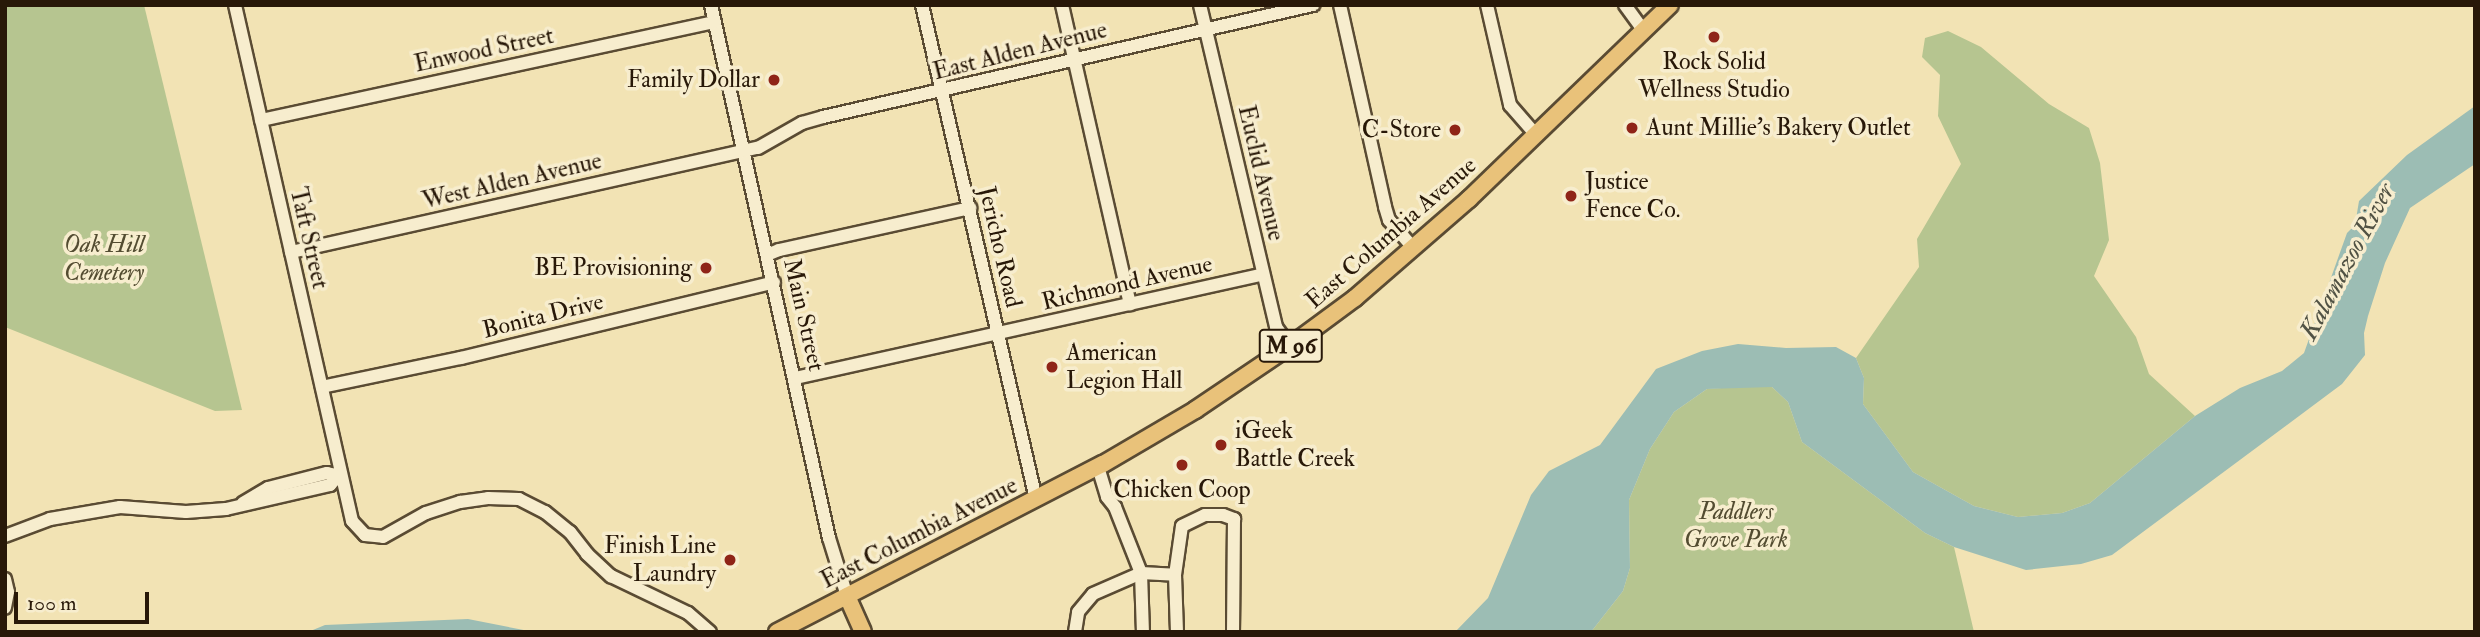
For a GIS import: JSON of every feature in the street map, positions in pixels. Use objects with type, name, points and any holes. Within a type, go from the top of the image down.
[{"type":"main road","name":"East Columbia Avenue","points":[[777,632],[1100,465],[1195,410],[1290,346],[1355,298],[1413,248],[1536,135],[1670,5]]},
{"type":"main road","name":"Main Street","points":[[847,596],[863,632]]},
{"type":"street","name":"Taft Street","points":[[235,5],[352,521],[365,535],[373,538],[404,528],[426,513],[460,502],[488,498],[519,499],[545,512],[570,532],[587,554],[611,576],[688,613],[710,632]]},
{"type":"street","name":"Main Street","points":[[711,5],[830,538],[847,596]]},
{"type":"street","name":"Jericho Road","points":[[922,5],[1036,499]]},
{"type":"street","points":[[1062,5],[1130,304]]},
{"type":"street","name":"Euclid Avenue","points":[[1200,5],[1276,327],[1290,346]]},
{"type":"street","name":"East Alden Avenue","points":[[743,150],[758,148],[782,137],[802,123],[932,94],[941,88],[1312,5]]},
{"type":"street","points":[[1340,5],[1389,220],[1413,248]]},
{"type":"street","points":[[1487,5],[1510,105],[1536,135]]},
{"type":"street","points":[[1625,5],[1644,30]]},
{"type":"street","name":"Enwood Street","points":[[261,120],[715,22]]},
{"type":"street","name":"West Alden Avenue","points":[[290,253],[743,150]]},
{"type":"street","points":[[767,255],[779,250],[970,208]]},
{"type":"street","name":"Richmond Avenue","points":[[795,378],[1263,274]]},
{"type":"street","name":"Bonita Drive","points":[[322,387],[461,358],[774,282]]},
{"type":"street","points":[[1100,465],[1107,498],[1113,504],[1141,573],[1143,632]]},
{"type":"street","points":[[5,536],[49,519],[84,511],[135,506],[206,512],[330,485],[340,477]]},
{"type":"street","points":[[1177,632],[1175,575],[1182,526],[1205,515],[1223,515],[1234,519],[1233,632]]},
{"type":"street","points":[[1075,632],[1078,612],[1093,594],[1141,573],[1175,575]]},
{"type":"street","points":[[5,579],[8,593],[5,608]]},
{"type":"green space","name":"Oak Hill Cemetery","points":[[5,5],[144,5],[242,410],[215,411],[5,327]]},
{"type":"green space","points":[[1948,31],[1981,47],[2049,104],[2089,128],[2100,163],[2109,240],[2094,276],[2136,337],[2149,374],[2195,416],[2090,503],[2062,513],[2018,517],[1974,506],[1913,472],[1863,404],[1864,378],[1856,358],[1919,267],[1917,239],[1961,164],[1938,116],[1940,75],[1922,57],[1925,38]]},
{"type":"green space","name":"Paddlers Grove Park","points":[[1772,387],[1788,402],[1802,442],[1925,533],[1954,547],[1974,632],[1591,632],[1623,591],[1630,568],[1629,500],[1650,449],[1674,412],[1707,389]]},
{"type":"water","name":"Kalamazoo River","points":[[2475,106],[2475,164],[2410,208],[2385,263],[2368,316],[2364,333],[2365,355],[2342,384],[2112,555],[2081,564],[2026,570],[1954,547],[1925,533],[1802,442],[1788,402],[1772,387],[1707,389],[1674,412],[1650,449],[1629,500],[1630,568],[1623,591],[1591,632],[1455,632],[1488,598],[1531,495],[1549,471],[1600,445],[1656,369],[1702,351],[1738,344],[1786,348],[1836,347],[1856,358],[1864,378],[1863,404],[1913,472],[1974,506],[2018,517],[2062,513],[2090,503],[2195,416],[2240,388],[2282,371],[2304,353],[2347,233],[2355,225],[2359,201],[2407,155]]},
{"type":"water","points":[[468,619],[534,632],[308,632],[325,625]]},
{"type":"place","name":"Rock Solid Wellness Studio","points":[[1714,37]]},
{"type":"place","name":"Family Dollar","points":[[774,80]]},
{"type":"place","name":"Aunt Millie's Bakery Outlet","points":[[1632,128]]},
{"type":"place","name":"C-Store","points":[[1455,130]]},
{"type":"place","name":"Justice Fence Co.","points":[[1571,196]]},
{"type":"place","name":"BE Provisioning","points":[[706,268]]},
{"type":"place","name":"American Legion Hall","points":[[1052,367]]},
{"type":"place","name":"iGeek Battle Creek","points":[[1221,445]]},
{"type":"place","name":"Chicken Coop","points":[[1182,465]]},
{"type":"place","name":"Finish Line Laundry","points":[[730,560]]}]
